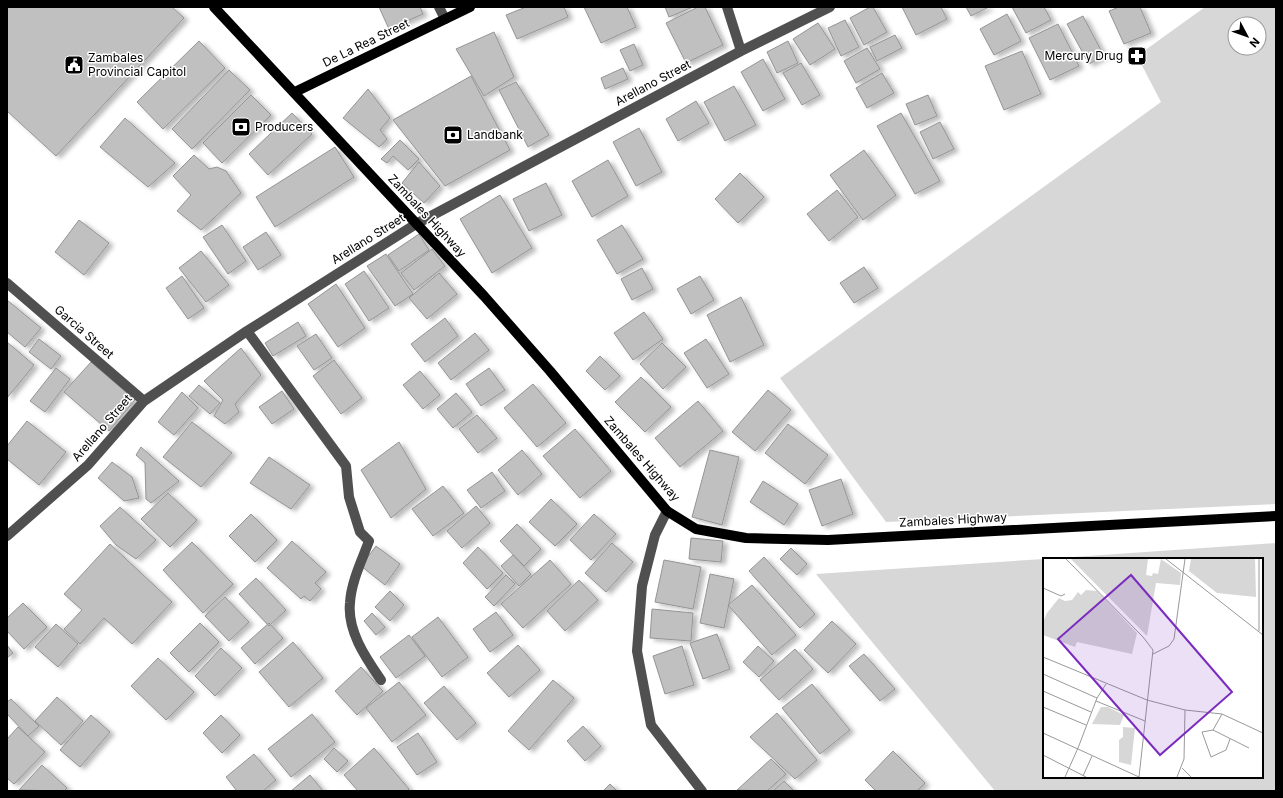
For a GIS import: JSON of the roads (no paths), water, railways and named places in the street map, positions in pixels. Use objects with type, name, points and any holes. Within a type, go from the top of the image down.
[{"type":"main road","name":"Zambales Highway","points":[[214,7],[484,296],[545,365],[667,511],[696,529],[746,538],[828,540],[1276,516]]},
{"type":"main road","name":"De La Rea Street","points":[[295,92],[470,7]]},
{"type":"street","points":[[439,7],[445,19]]},
{"type":"street","points":[[727,7],[741,51]]},
{"type":"street","name":"Arellano Street","points":[[7,536],[88,466],[144,401],[247,331],[416,224],[741,51],[830,7]]},
{"type":"street","name":"Garcia Street","points":[[7,283],[144,401]]},
{"type":"street","points":[[247,331],[346,466],[349,497],[360,532],[369,541],[354,583],[349,604],[353,630],[381,680]]},
{"type":"street","points":[[667,511],[655,535],[642,586],[637,651],[651,725],[702,791]]},
{"type":"place","name":"Mercury Drug","points":[[1137,56]]},
{"type":"place","name":"Zambales Provincial Capitol","points":[[74,65]]},
{"type":"place","name":"Producers","points":[[241,127]]},
{"type":"place","name":"Landbank","points":[[453,135]]}]
